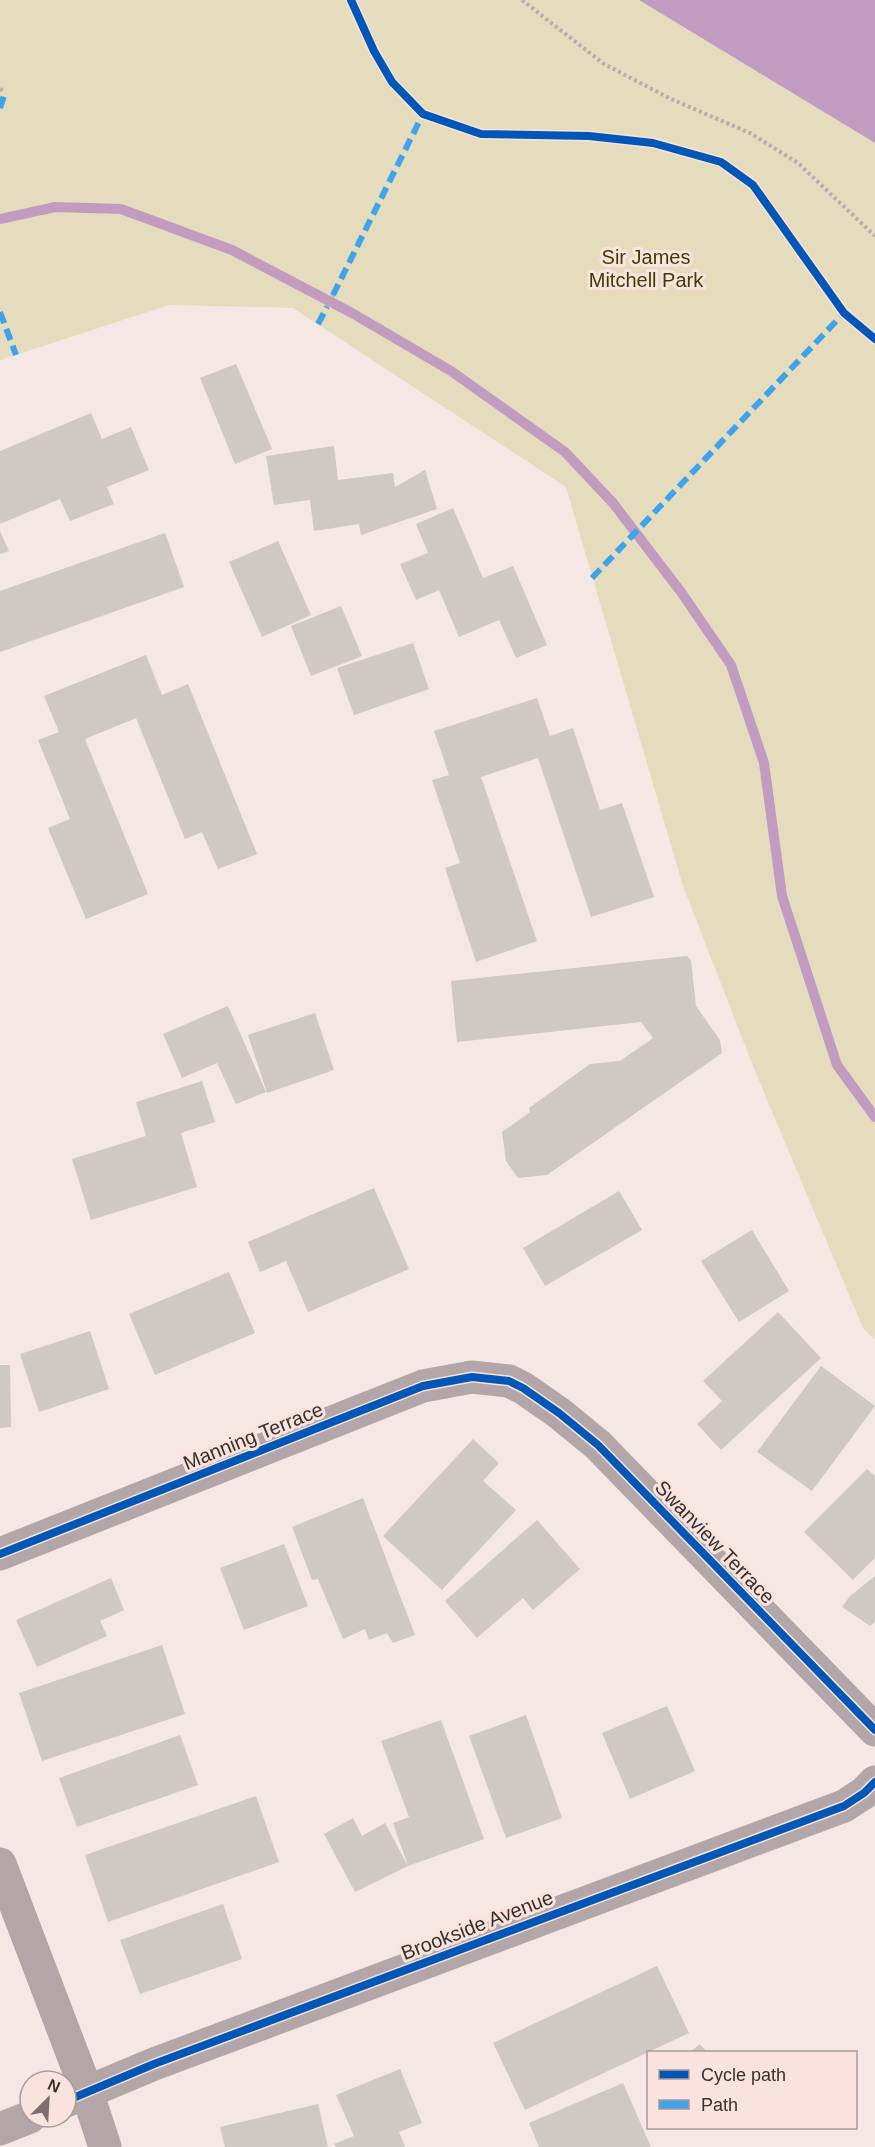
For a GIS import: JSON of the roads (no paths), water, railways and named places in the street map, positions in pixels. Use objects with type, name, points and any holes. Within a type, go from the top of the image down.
[{"type":"street","name":"Manning Terrace","points":[[0,1554],[423,1386],[472,1377],[509,1381],[524,1388]]},
{"type":"street","name":"Swanview Terrace","points":[[524,1388],[598,1445],[875,1730]]},
{"type":"street","name":"Brookside Avenue","points":[[78,2096],[154,2064],[844,1806],[864,1793],[875,1782]]},
{"type":"street","points":[[0,1864],[67,2069]]},
{"type":"street","points":[[78,2100],[105,2147]]},
{"type":"street","points":[[0,2129],[18,2122]]},
{"type":"waterway","points":[[0,219],[55,207],[121,209],[232,250],[352,313],[451,371],[565,452],[613,503],[681,592],[731,665],[764,763],[782,896],[837,1065],[875,1117]]},
{"type":"park label","name":"Sir James Mitchell Park","points":[[646,268]]}]
